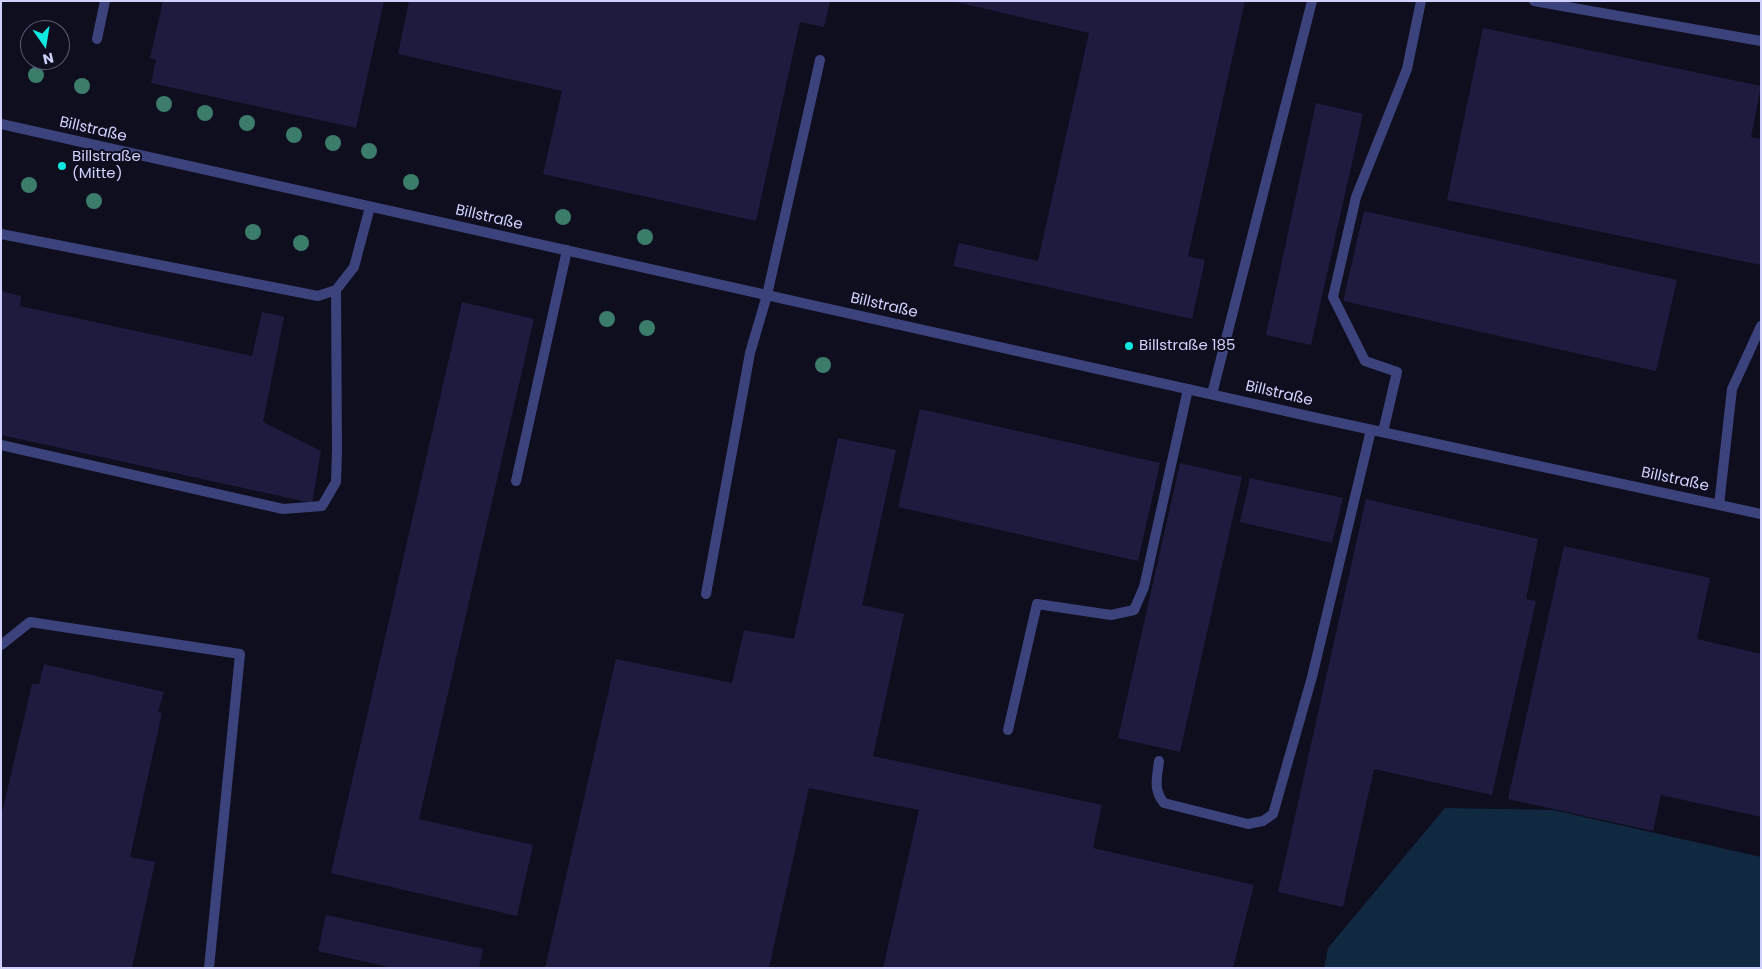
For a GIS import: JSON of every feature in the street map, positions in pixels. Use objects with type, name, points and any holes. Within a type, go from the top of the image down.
[{"type":"street","points":[[97,39],[105,1]]},
{"type":"street","points":[[1212,394],[1312,1]]},
{"type":"street","points":[[1383,432],[1397,372],[1365,361],[1333,296],[1356,197],[1407,69],[1421,1]]},
{"type":"street","points":[[1534,1],[1761,41]]},
{"type":"street","points":[[706,594],[750,353],[767,295],[820,60]]},
{"type":"street","name":"Billstraße","points":[[1,124],[1372,430],[1761,514]]},
{"type":"street","points":[[1,234],[318,296],[336,290],[354,267],[370,207]]},
{"type":"street","points":[[516,481],[567,250]]},
{"type":"street","points":[[1,445],[283,509],[322,506],[336,482],[338,450],[336,290]]},
{"type":"street","points":[[1719,505],[1732,390],[1761,326]]},
{"type":"street","points":[[1008,730],[1037,604],[1111,615],[1134,610],[1144,587],[1188,389]]},
{"type":"street","points":[[1159,762],[1156,784],[1157,795],[1164,803],[1248,824],[1263,821],[1273,814],[1312,677],[1372,430]]},
{"type":"street","points":[[1,645],[30,622],[240,654],[209,968]]},
{"type":"water","points":[[1445,808],[1553,810],[1761,857],[1761,968],[1324,968],[1328,948]]},
{"type":"building","points":[[163,1],[384,1],[356,128],[151,83],[156,60],[150,58]]},
{"type":"building","points":[[409,1],[830,1],[824,27],[800,22],[756,221],[543,174],[562,91],[398,54]]},
{"type":"building","points":[[952,1],[1245,1],[1188,256],[1205,260],[1192,319],[953,266],[959,243],[1038,261],[1089,33]]},
{"type":"building","points":[[1483,28],[1761,86],[1751,137],[1761,139],[1761,265],[1447,200]]},
{"type":"building","points":[[1316,103],[1363,114],[1311,345],[1266,335]]},
{"type":"building","points":[[1364,211],[1677,280],[1656,371],[1343,301]]},
{"type":"building","points":[[1,291],[21,296],[20,306],[252,356],[262,312],[284,317],[263,422],[321,451],[312,503],[1,435]]},
{"type":"building","points":[[462,302],[534,319],[419,819],[533,845],[517,916],[331,873]]},
{"type":"building","points":[[920,409],[1160,463],[1138,561],[898,507]]},
{"type":"building","points":[[838,438],[896,450],[862,605],[904,614],[873,756],[1102,805],[1093,848],[1254,885],[1233,968],[883,968],[919,810],[809,788],[769,968],[545,968],[616,659],[732,683],[744,630],[794,639]]},
{"type":"building","points":[[1180,463],[1242,477],[1180,752],[1118,738]]},
{"type":"building","points":[[1250,478],[1343,498],[1332,543],[1240,522]]},
{"type":"building","points":[[1366,499],[1538,539],[1526,599],[1536,601],[1492,795],[1374,769],[1343,907],[1278,892]]},
{"type":"building","points":[[1564,546],[1710,578],[1697,639],[1761,654],[1761,817],[1661,795],[1653,831],[1508,799]]},
{"type":"building","points":[[44,664],[164,692],[158,712],[162,713],[130,857],[155,862],[132,968],[1,968],[1,817],[32,684],[39,684]]},
{"type":"building","points":[[326,915],[483,949],[479,968],[393,968],[318,951]]},
{"type":"place","name":"Billstraße (Mitte)","points":[[62,166]]},
{"type":"place","name":"Billstraße 185","points":[[1129,346]]}]
